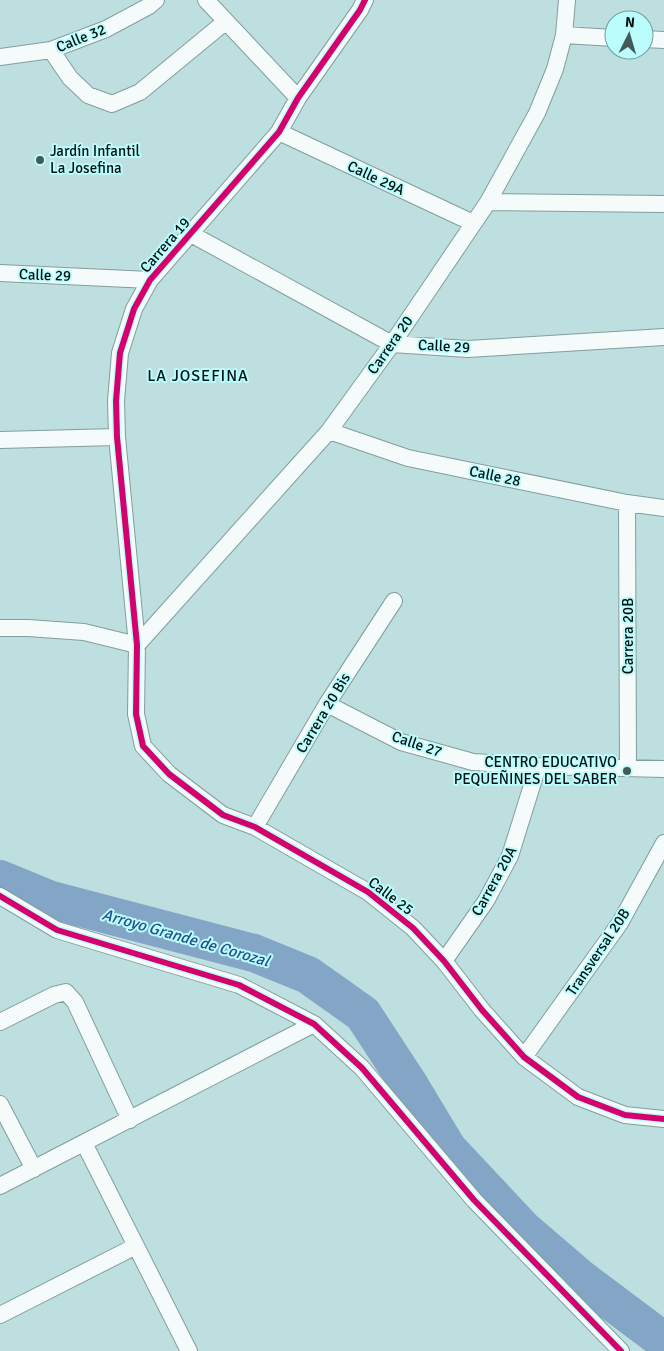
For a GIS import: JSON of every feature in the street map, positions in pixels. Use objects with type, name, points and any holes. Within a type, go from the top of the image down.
[{"type":"street","name":"Calle 32","points":[[0,57],[51,50],[106,29],[149,6],[156,0]]},
{"type":"street","points":[[206,0],[298,98]]},
{"type":"street","name":"Carrera 19","points":[[137,645],[117,437],[116,401],[120,353],[134,309],[150,280],[278,132],[298,98],[360,10],[365,0]]},
{"type":"street","name":"Carrera 20","points":[[137,645],[329,431],[392,344],[488,202],[537,113],[555,69],[564,35],[567,0]]},
{"type":"street","points":[[51,50],[70,78],[88,95],[112,104],[140,92],[225,22]]},
{"type":"street","points":[[564,35],[604,37]]},
{"type":"street","name":"Calle 29A","points":[[278,132],[473,223]]},
{"type":"street","points":[[488,202],[664,204]]},
{"type":"street","name":"Calle 29","points":[[191,234],[392,344],[468,349],[664,337]]},
{"type":"street","name":"Calle 29","points":[[0,273],[150,280]]},
{"type":"street","name":"Calle 28","points":[[329,431],[408,458],[627,503],[664,508]]},
{"type":"street","points":[[0,440],[117,437]]},
{"type":"street","name":"Carrera 20B","points":[[627,503],[628,768]]},
{"type":"street","name":"Carrera 20 Bis","points":[[255,827],[327,704],[394,601]]},
{"type":"street","points":[[0,628],[84,632],[137,645]]},
{"type":"street","name":"Calle 25","points":[[137,645],[136,714],[142,746],[168,774],[222,815],[255,827],[368,892],[413,928],[444,961],[482,1010],[524,1056],[578,1097],[625,1115],[664,1119]]},
{"type":"street","name":"Calle 27","points":[[327,704],[401,742],[473,762],[538,766],[664,769]]},
{"type":"street","name":"Carrera 20A","points":[[444,961],[486,901],[510,856],[538,766]]},
{"type":"street","name":"Transversal 20B","points":[[524,1056],[620,923],[664,843]]},
{"type":"street","points":[[0,896],[57,930],[239,985],[314,1024],[362,1068],[474,1200],[622,1351]]},
{"type":"street","points":[[0,1022],[54,995],[66,992],[75,1002],[130,1120]]},
{"type":"street","points":[[0,1186],[314,1024]]},
{"type":"street","points":[[0,1104],[34,1169]]},
{"type":"street","points":[[84,1143],[189,1351]]},
{"type":"street","points":[[0,1316],[136,1246]]},
{"type":"waterway","name":"Arroyo Grande de Corozal","points":[[0,879],[51,900],[254,953],[308,975],[363,1014],[448,1149],[524,1230],[580,1278],[664,1341]]},
{"type":"cycle path","points":[[365,0],[360,10],[298,98],[279,132],[150,280],[134,309],[120,353],[116,401],[117,437],[137,645],[136,714],[143,746],[169,774],[223,815],[255,827],[368,892],[413,928],[444,961],[482,1010],[524,1057],[578,1097],[625,1115],[664,1119]]},
{"type":"cycle path","points":[[0,896],[57,930],[239,985],[314,1024],[362,1068],[474,1200],[621,1351]]},
{"type":"place","name":"Jardín Infantil La Josefina","points":[[40,160]]},
{"type":"place","name":"CENTRO EDUCATIVO PEQUEÑINES DEL SABER","points":[[627,771]]},
{"type":"district","name":"LA JOSEFINA","points":[[198,375]]}]
